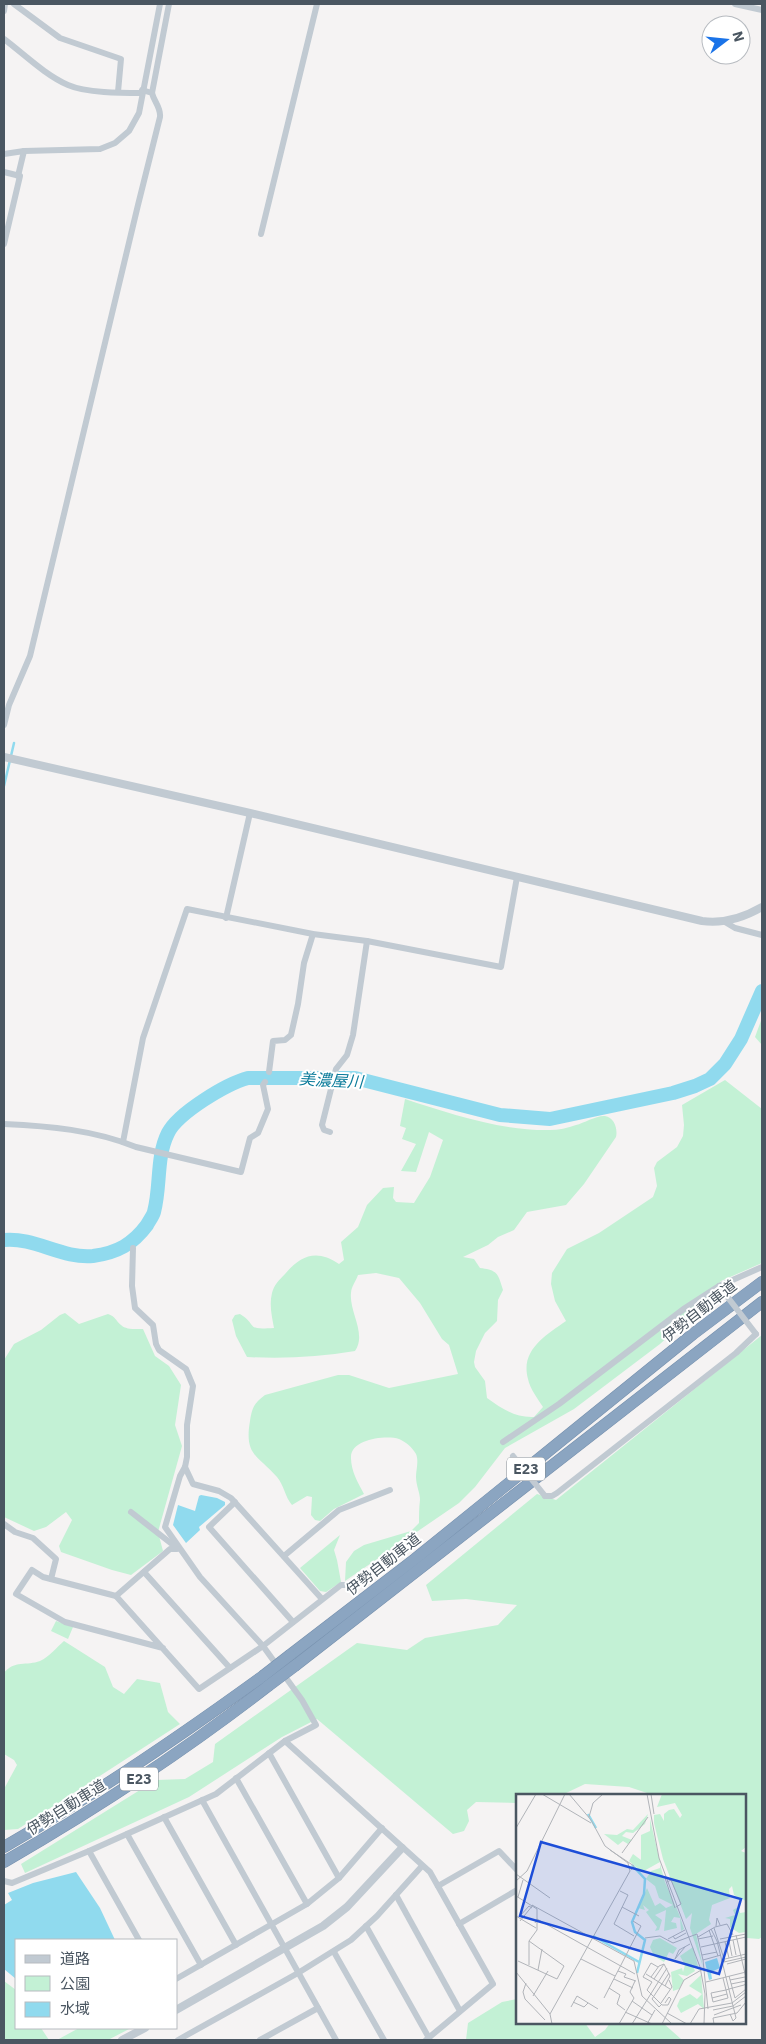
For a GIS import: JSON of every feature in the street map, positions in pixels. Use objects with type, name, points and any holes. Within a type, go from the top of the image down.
[{"type":"highway","name":"伊勢自動車道","points":[[293,1660],[693,1334],[762,1282]]},
{"type":"highway","name":"伊勢自動車道","points":[[4,1862],[76,1820],[137,1780],[762,1302]]},
{"type":"highway","name":"伊勢自動車道","points":[[4,1847],[69,1809],[266,1681]]},
{"type":"street","points":[[4,11],[5,4]]},
{"type":"street","points":[[14,4],[60,38],[121,59],[118,92]]},
{"type":"street","points":[[4,154],[24,151],[96,150],[111,145],[124,135],[133,126],[139,113],[160,4]]},
{"type":"street","points":[[4,725],[9,705],[30,656],[135,214],[160,117],[160,110],[152,93],[170,4]]},
{"type":"street","points":[[261,234],[316,4]]},
{"type":"street","points":[[735,4],[762,10]]},
{"type":"street","points":[[4,39],[69,86],[82,89],[152,93]]},
{"type":"street","points":[[4,244],[24,151]]},
{"type":"street","points":[[4,172],[18,176]]},
{"type":"street","points":[[4,757],[250,813],[702,921],[725,922],[743,917],[762,907]]},
{"type":"street","points":[[226,918],[250,813]]},
{"type":"street","points":[[123,1142],[144,1038],[187,909],[226,918],[313,934],[367,941],[501,967],[517,877]]},
{"type":"street","points":[[725,922],[735,928],[762,935]]},
{"type":"street","points":[[270,1072],[274,1041],[285,1040],[290,1036],[298,1004],[304,963],[313,934]]},
{"type":"street","points":[[330,1132],[324,1130],[322,1125],[336,1069],[347,1055],[353,1035],[367,941]]},
{"type":"street","points":[[4,1124],[63,1128],[240,1172],[250,1138],[258,1133],[268,1109],[263,1085],[265,1082]]},
{"type":"street","points":[[133,1248],[132,1286],[135,1308],[153,1325],[156,1344],[159,1350],[186,1369],[193,1382],[186,1426],[187,1457],[165,1527],[177,1542],[180,1550]]},
{"type":"street","points":[[504,1442],[559,1404],[685,1308],[719,1286],[762,1267]]},
{"type":"street","points":[[513,1456],[545,1496],[552,1496],[736,1353],[756,1334],[719,1286]]},
{"type":"street","points":[[185,1467],[193,1484],[225,1493],[235,1502],[322,1599]]},
{"type":"street","points":[[284,1556],[339,1510],[390,1490]]},
{"type":"street","points":[[235,1502],[209,1527],[293,1622]]},
{"type":"street","points":[[4,1881],[12,1883],[216,1794],[285,1741],[316,1724],[302,1700],[263,1646],[200,1577],[180,1550],[131,1512]]},
{"type":"street","points":[[4,1524],[15,1532],[33,1538],[56,1559],[52,1579]]},
{"type":"street","points":[[116,1596],[170,1549],[180,1550]]},
{"type":"street","points":[[163,1648],[65,1622],[16,1594],[32,1570],[43,1577],[116,1596],[163,1648],[199,1689],[263,1646],[341,1585],[346,1585]]},
{"type":"street","points":[[144,1572],[230,1668]]},
{"type":"street","points":[[285,1741],[430,1872],[492,1984],[427,2039],[366,1926]]},
{"type":"street","points":[[269,1753],[339,1878]]},
{"type":"street","points":[[236,1778],[307,1904]]},
{"type":"street","points":[[202,1800],[336,2040]]},
{"type":"street","points":[[164,1817],[236,1945]]},
{"type":"street","points":[[178,1978],[307,1904],[339,1878],[382,1828]]},
{"type":"street","points":[[127,1834],[201,1965]]},
{"type":"street","points":[[178,2007],[323,1926],[347,1907],[402,1848]]},
{"type":"street","points":[[89,1851],[138,1939]]},
{"type":"street","points":[[438,1886],[499,1851],[516,1869]]},
{"type":"street","points":[[178,2040],[334,1952],[366,1926],[422,1866]]},
{"type":"street","points":[[459,1924],[516,1891]]},
{"type":"street","points":[[396,1895],[460,2011]]},
{"type":"street","points":[[334,1952],[384,2040]]},
{"type":"street","points":[[260,2040],[318,2008]]},
{"type":"street","points":[[122,2040],[142,2029]]},
{"type":"green space","points":[[762,1018],[762,1045],[755,1037]]},
{"type":"green space","points":[[725,1080],[762,1109],[762,1263],[721,1281],[695,1312],[660,1344],[574,1409],[505,1448],[475,1487],[459,1503],[345,1581],[346,1562],[354,1551],[364,1545],[411,1531],[419,1523],[420,1500],[416,1480],[416,1454],[406,1443],[393,1438],[378,1438],[356,1446],[352,1452],[351,1463],[355,1477],[364,1494],[334,1509],[320,1521],[315,1520],[311,1515],[312,1497],[307,1496],[292,1505],[279,1480],[254,1454],[249,1441],[253,1409],[256,1403],[265,1395],[338,1375],[349,1375],[389,1388],[458,1374],[449,1345],[442,1339],[420,1303],[399,1278],[376,1273],[358,1275],[352,1288],[352,1308],[359,1337],[355,1351],[301,1357],[247,1357],[236,1336],[232,1320],[235,1315],[240,1314],[255,1328],[274,1328],[271,1306],[272,1293],[277,1283],[297,1262],[310,1256],[324,1257],[339,1264],[344,1260],[341,1242],[358,1227],[367,1205],[383,1188],[394,1187],[393,1198],[396,1202],[414,1203],[430,1177],[443,1140],[429,1132],[416,1172],[401,1171],[416,1144],[402,1139],[406,1128],[400,1126],[405,1099],[495,1125],[532,1130],[560,1129],[598,1117],[608,1117],[615,1124],[616,1137],[584,1184],[566,1205],[527,1212],[514,1230],[463,1257],[474,1259],[480,1268],[494,1272],[503,1290],[498,1300],[497,1321],[485,1333],[476,1351],[474,1362],[475,1367],[485,1381],[487,1398],[509,1412],[521,1416],[534,1417],[543,1407],[529,1383],[528,1360],[536,1344],[566,1321],[555,1301],[551,1284],[552,1273],[567,1249],[599,1233],[653,1197],[657,1186],[654,1168],[657,1162],[677,1147],[683,1136],[682,1105]]},
{"type":"green space","points":[[65,1313],[79,1324],[108,1314],[126,1328],[143,1329],[155,1356],[169,1366],[181,1385],[175,1425],[182,1446],[158,1532],[163,1551],[131,1575],[61,1552],[59,1546],[72,1520],[66,1512],[46,1527],[34,1531],[4,1517],[4,1360],[14,1344],[41,1330]]},
{"type":"green space","points":[[762,1335],[762,1937],[759,1939],[747,1938],[746,1932],[746,1794],[650,1794],[629,1787],[585,1784],[564,1794],[516,1794],[516,1803],[476,1802],[467,1810],[469,1821],[464,1831],[453,1834],[317,1719],[282,1737],[189,1797],[25,1873],[21,1864],[156,1780],[185,1779],[213,1762],[215,1744],[357,1643],[407,1650],[425,1638],[498,1625],[517,1605],[466,1599],[432,1601],[426,1585],[537,1494],[556,1500]]},
{"type":"green space","points":[[340,1535],[334,1550],[341,1582],[326,1592],[320,1591],[300,1568]]},
{"type":"green space","points":[[56,1621],[73,1627],[68,1639],[51,1631]]},
{"type":"green space","points":[[64,1641],[105,1667],[113,1687],[124,1694],[137,1679],[160,1683],[168,1712],[180,1724],[18,1829],[4,1830],[4,1789],[17,1765],[14,1760],[4,1754],[4,1673],[12,1666],[40,1661]]},
{"type":"green space","points":[[4,1981],[15,1989],[15,2029],[42,2029],[49,2040],[4,2040]]},
{"type":"green space","points":[[516,1999],[516,2024],[586,2024],[595,2037],[605,2030],[609,2024],[664,2024],[681,2039],[466,2040],[468,2023],[502,2002]]},
{"type":"green space","points":[[77,2029],[129,2029],[108,2040],[57,2040]]},
{"type":"water","points":[[199,1496],[217,1498],[225,1502],[225,1505],[199,1527],[200,1530],[186,1543],[173,1525],[178,1505],[195,1511]]},
{"type":"water","points":[[76,1872],[100,1908],[115,1939],[15,1939],[15,1978],[4,1969],[4,1905],[12,1900],[8,1893],[33,1883]]},
{"type":"waterway","points":[[4,786],[14,743]]},
{"type":"waterway","name":"美濃屋川","points":[[4,1240],[27,1242],[82,1256],[110,1253],[124,1246],[142,1232],[153,1214],[164,1142],[173,1125],[204,1100],[228,1086],[248,1078],[355,1078],[500,1115],[550,1119],[673,1093],[710,1079],[725,1064],[741,1039],[762,991]]}]
